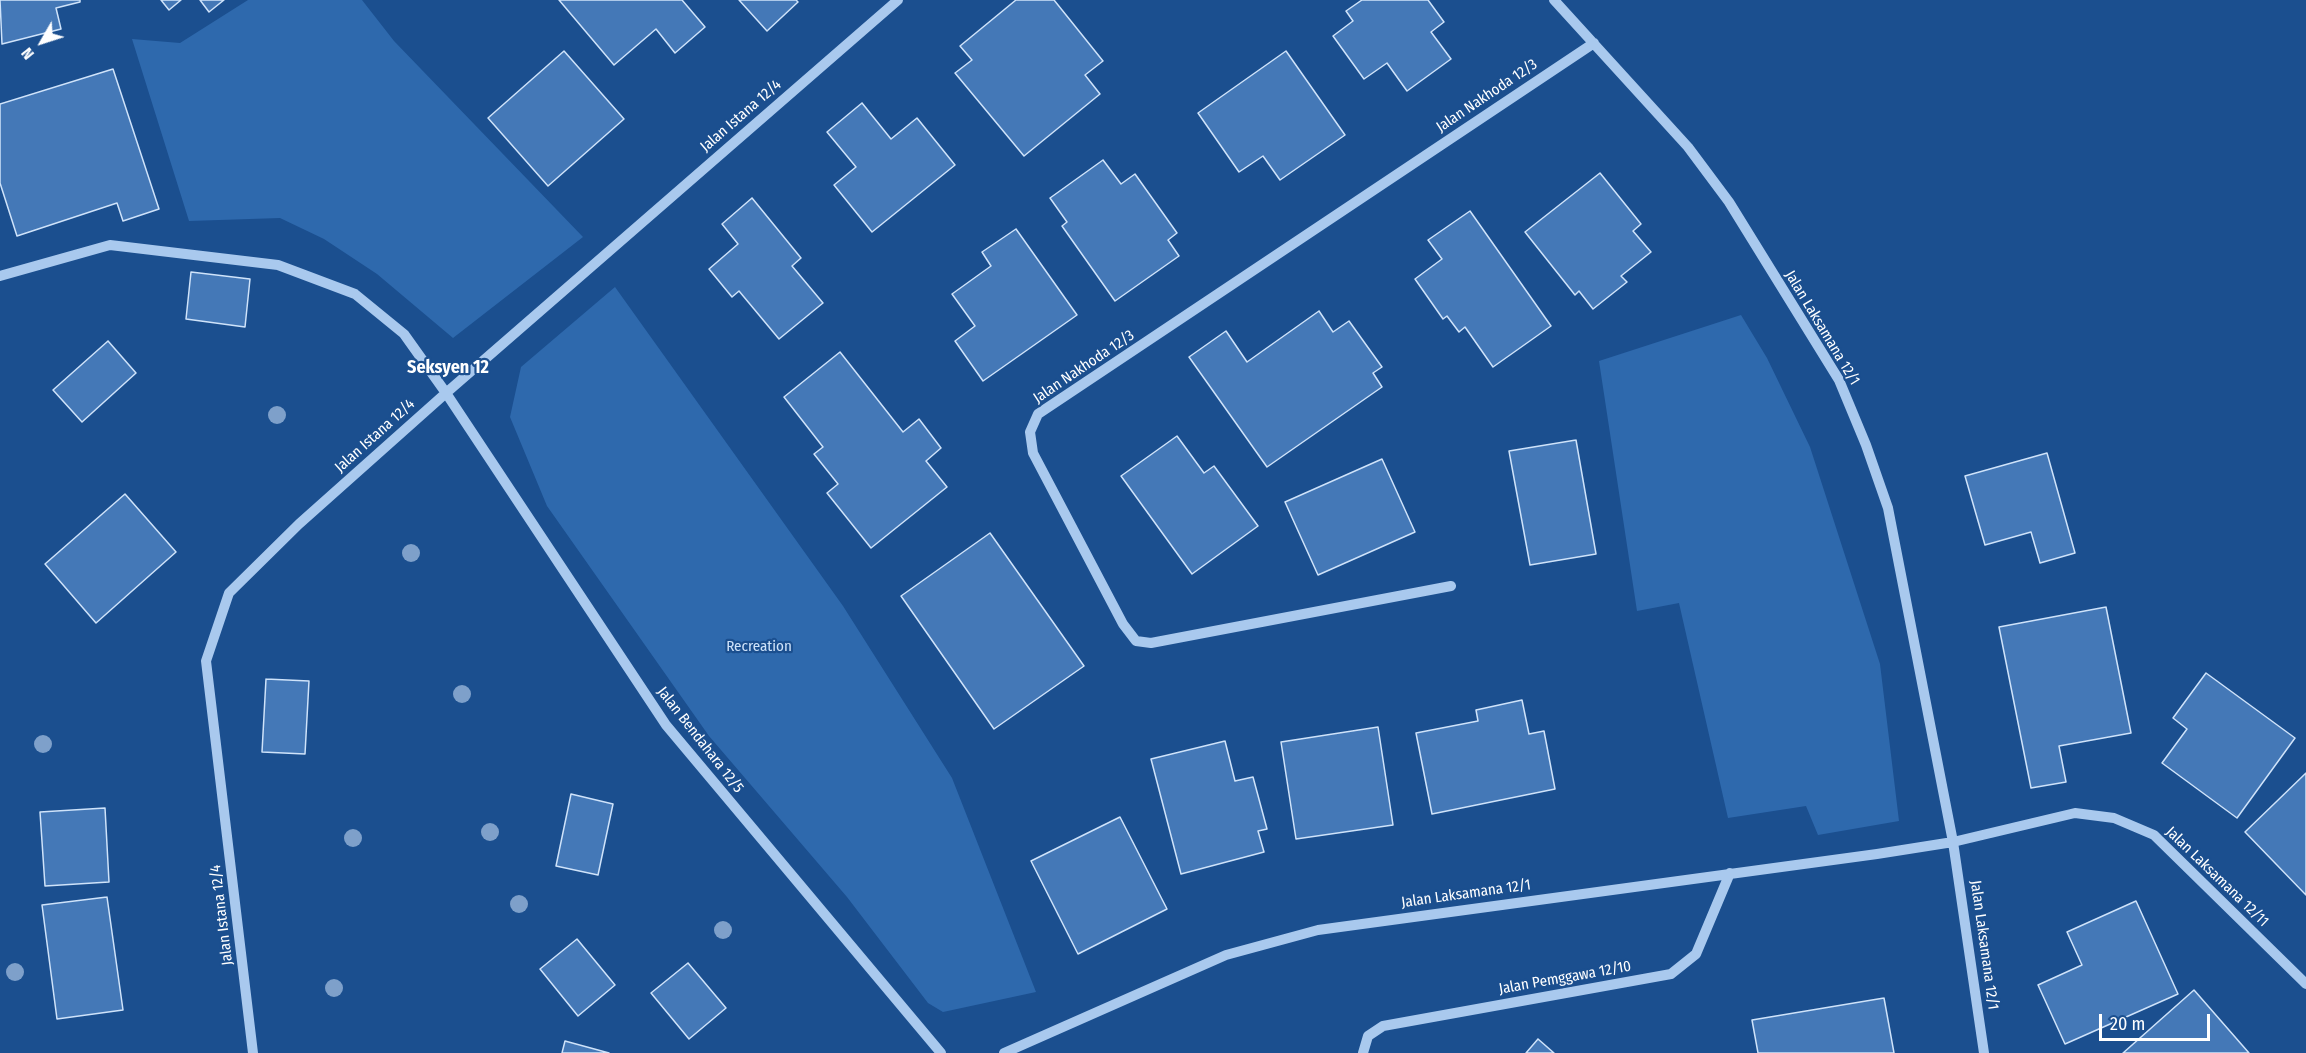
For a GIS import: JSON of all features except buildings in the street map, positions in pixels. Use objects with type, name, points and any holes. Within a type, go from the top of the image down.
[{"type":"street","name":"Jalan Istana 12/4","points":[[253,1053],[206,661],[229,593],[299,524],[446,393],[898,0]]},
{"type":"street","name":"Jalan Laksamana 12/1","points":[[1554,0],[1688,147],[1729,202],[1839,380],[1866,445],[1888,508],[1953,842],[1984,1053]]},
{"type":"street","name":"Jalan Nakhoda 12/3","points":[[1451,586],[1151,643],[1136,641],[1124,624],[1033,453],[1030,432],[1038,414],[1594,43]]},
{"type":"street","name":"Jalan Bendahara 12/5","points":[[0,276],[110,245],[278,265],[355,294],[404,334],[446,393],[666,725],[941,1053]]},
{"type":"street","name":"Jalan Laksamana 12/11","points":[[1953,842],[2074,813],[2114,818],[2154,836],[2306,984]]},
{"type":"street","name":"Jalan Laksamana 12/1","points":[[1005,1053],[1226,955],[1318,930],[1953,842]]},
{"type":"street","name":"Jalan Pemggawa 12/10","points":[[1363,1053],[1368,1036],[1383,1026],[1671,974],[1696,954],[1730,873]]},
{"type":"green space","points":[[248,0],[362,0],[394,41],[583,237],[453,338],[377,274],[324,239],[280,218],[189,221],[132,39],[180,43]]},
{"type":"green space","name":"Recreation","points":[[615,287],[843,606],[952,778],[1036,992],[943,1012],[928,1003],[847,897],[709,736],[547,506],[510,417],[521,367]]},
{"type":"green space","points":[[1741,315],[1767,358],[1810,447],[1880,664],[1899,821],[1818,835],[1806,806],[1728,818],[1679,603],[1637,611],[1599,361]]},
{"type":"district","name":"Seksyen 12","points":[[448,368]]}]
